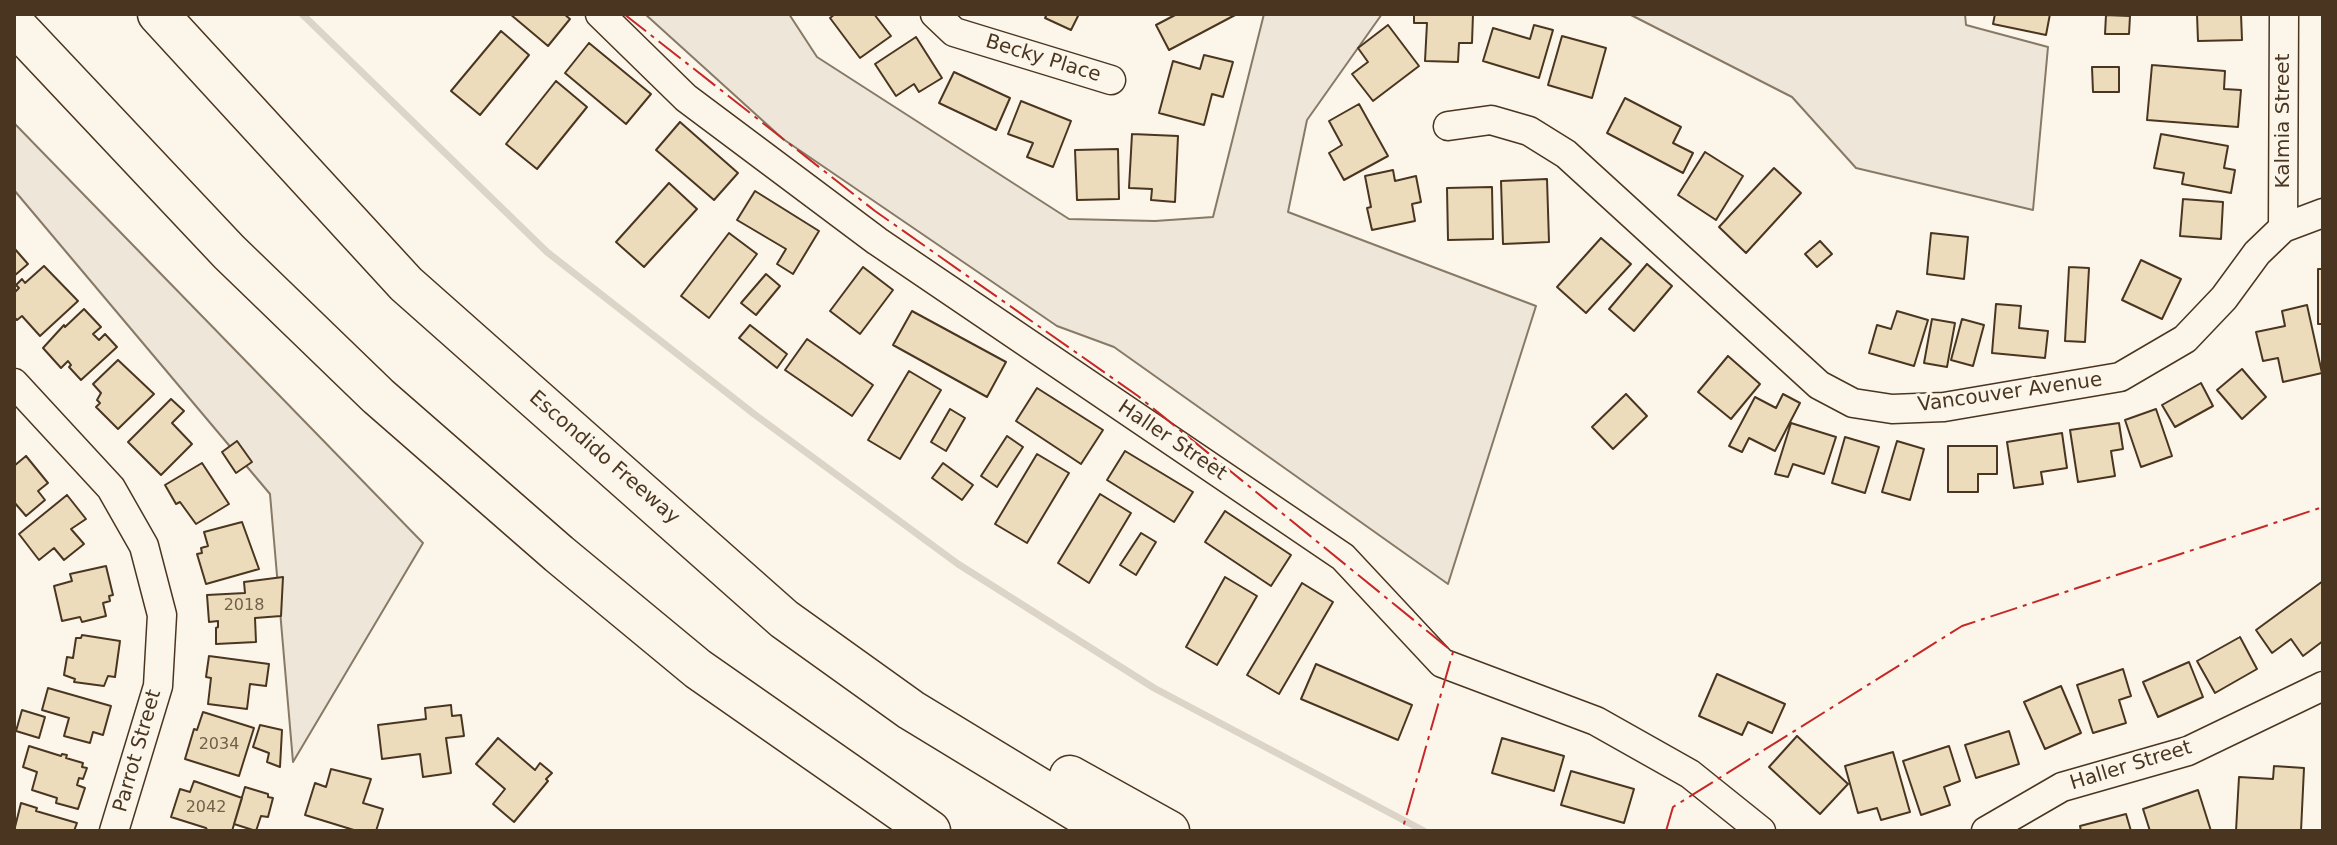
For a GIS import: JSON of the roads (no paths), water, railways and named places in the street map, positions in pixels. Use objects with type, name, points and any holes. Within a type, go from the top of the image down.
[{"type":"highway","name":"Escondido Freeway","points":[[158,14],[406,284],[784,619],[898,701],[1110,831]]},
{"type":"highway","points":[[14,24],[229,252],[378,396],[559,554],[698,669],[930,831]]},
{"type":"highway","points":[[695,539],[833,635],[1045,762],[1169,831]]},
{"type":"street","name":"Haller Street","points":[[600,14],[686,98],[877,241],[1343,557],[1442,663],[1596,721],[1690,774],[1761,831]]},
{"type":"street","name":"Becky Place","points":[[935,14],[954,32],[1111,80]]},
{"type":"street","name":"Kalmia Street","points":[[2283,228],[2284,14]]},
{"type":"street","name":"Vancouver Avenue","points":[[1448,126],[1491,120],[1529,131],[1566,154],[1819,385],[1853,403],[1892,409],[1944,407],[2120,377],[2185,339],[2224,298],[2257,253],[2283,228],[2323,213]]},
{"type":"street","name":"Parrot Street","points":[[14,383],[111,488],[144,546],[162,615],[158,686],[114,831]]},
{"type":"street","name":"Haller Street","points":[[1986,831],[2062,787],[2188,751],[2323,686]]},
{"type":"waterway","points":[[302,14],[547,252],[754,414],[958,564],[1154,688],[1424,831]]}]
